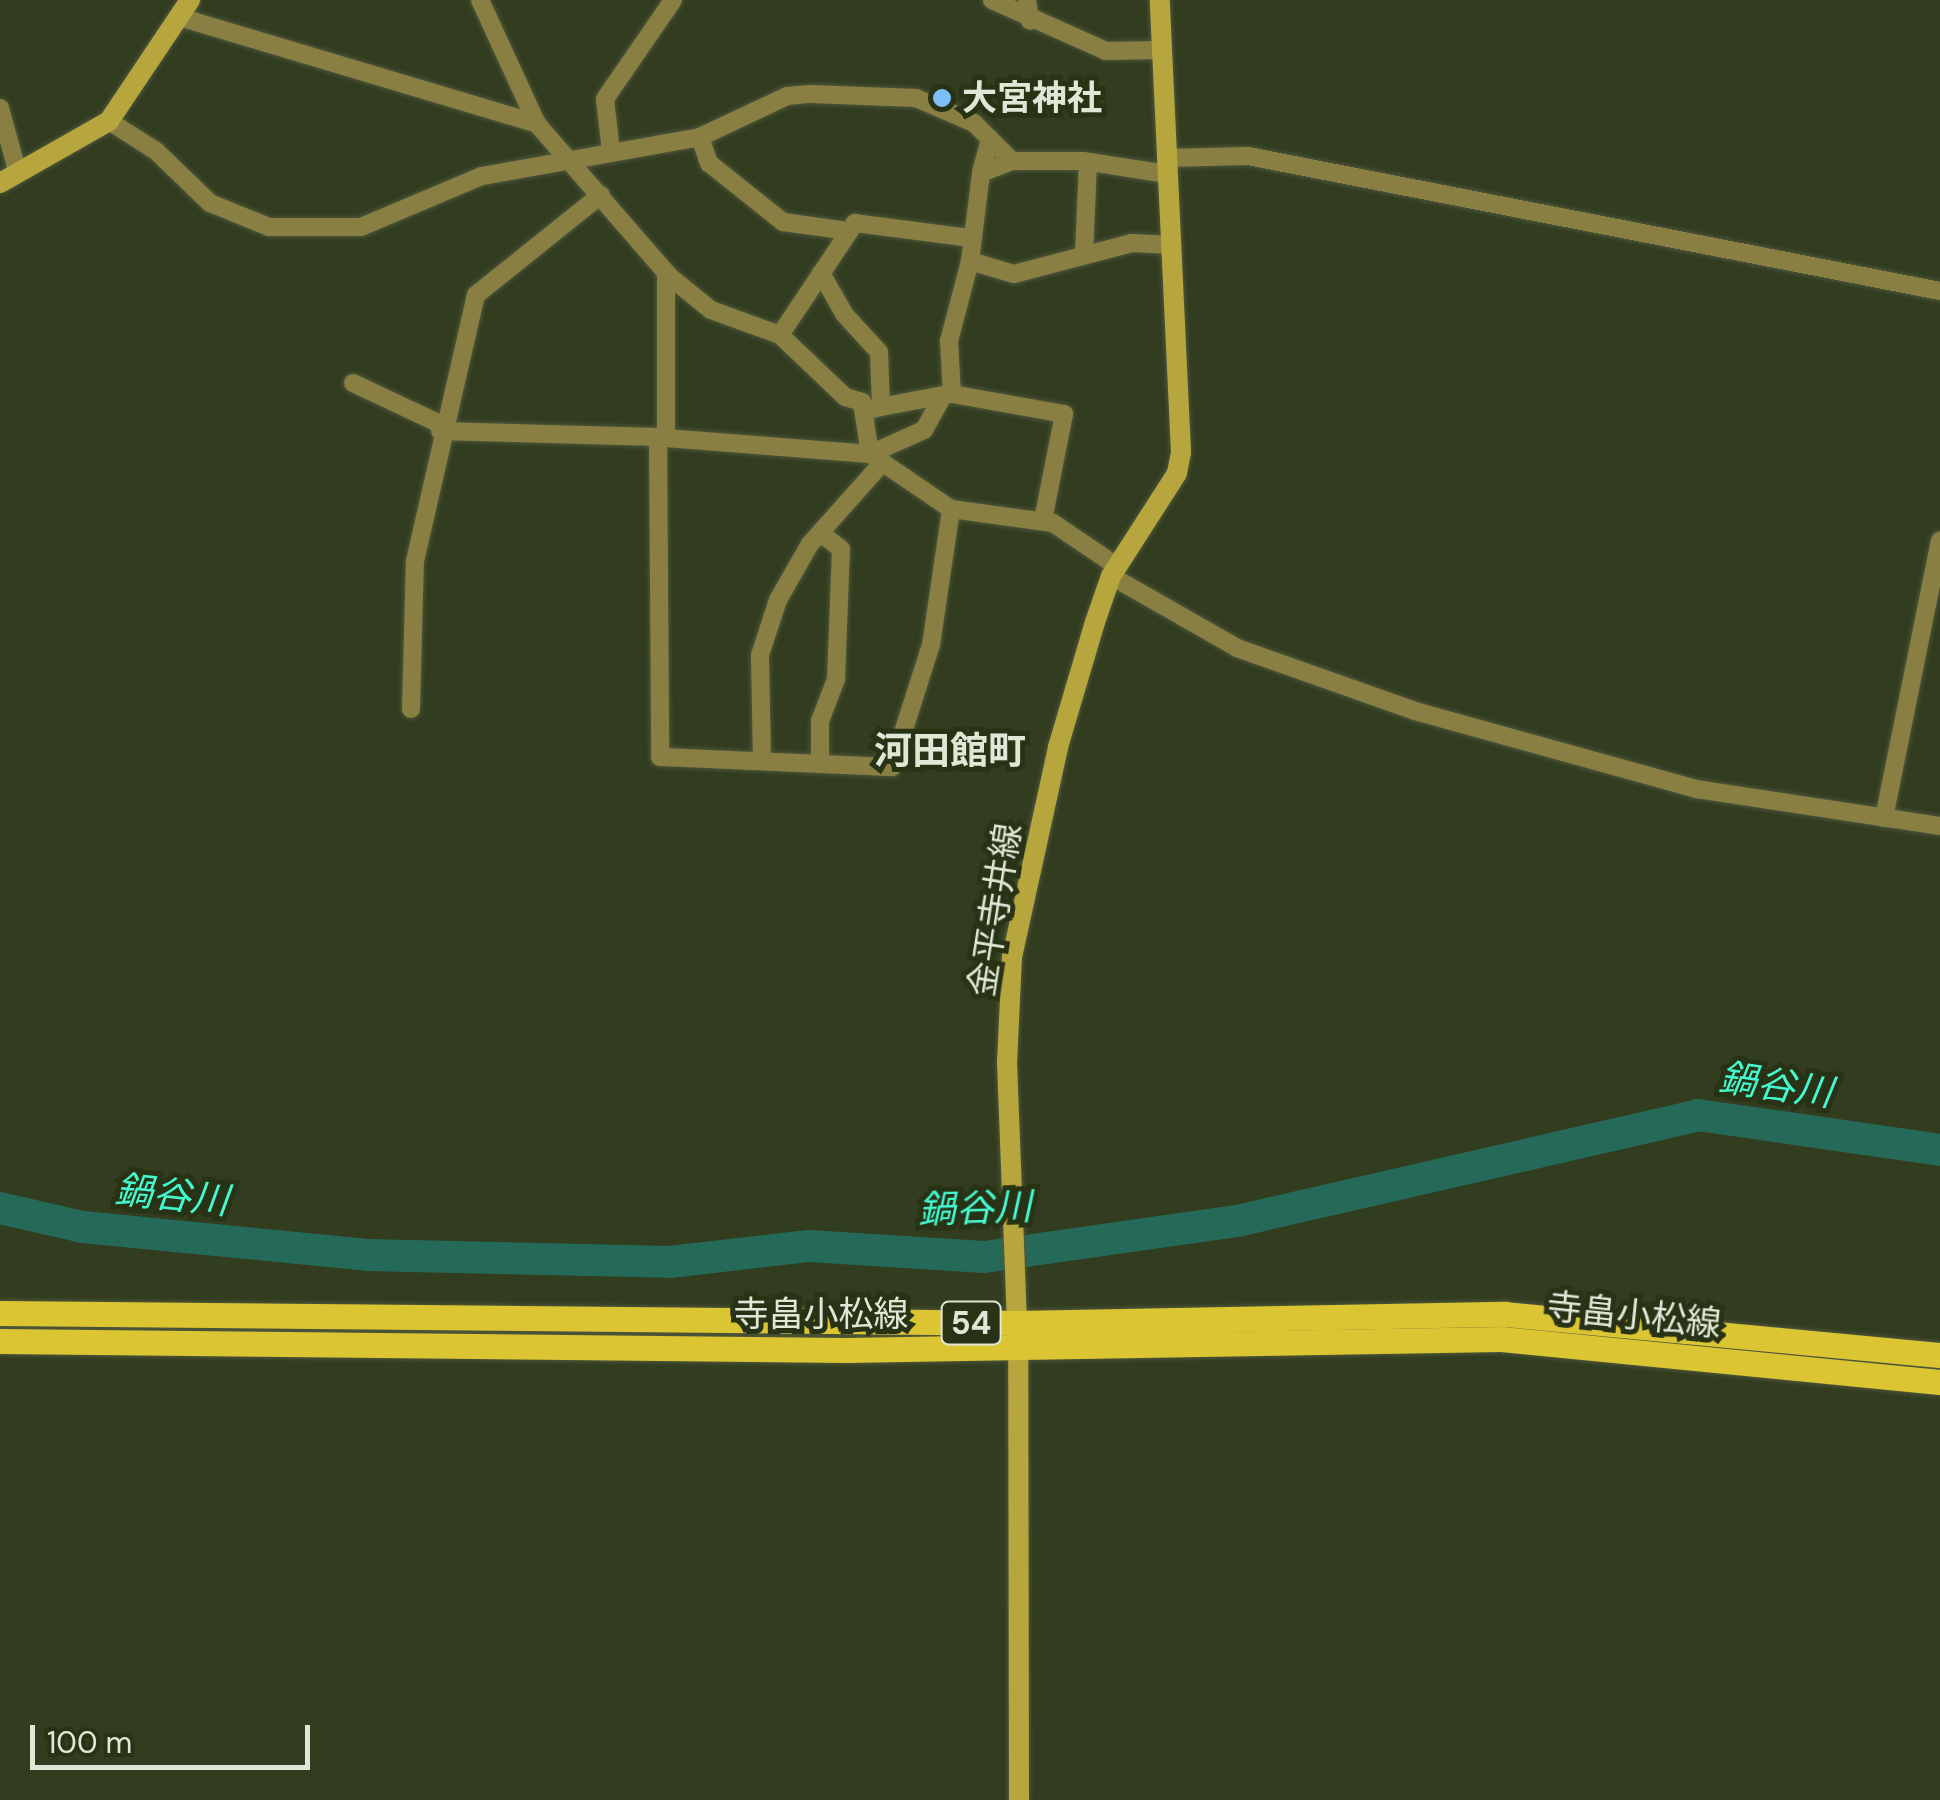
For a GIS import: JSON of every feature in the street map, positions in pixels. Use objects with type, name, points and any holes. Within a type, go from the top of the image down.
[{"type":"main road","name":"金平寺井線","points":[[1019,1800],[1012,957],[1058,747],[1114,571],[1177,473],[1181,452],[1160,0]]},
{"type":"main road","points":[[0,183],[109,121],[185,9]]},
{"type":"main road","name":"寺畠小松線","points":[[0,1313],[1017,1336],[1522,1315],[1940,1355]]},
{"type":"main road","name":"寺畠小松線","points":[[0,1340],[1017,1336],[1557,1340],[1940,1382]]},
{"type":"street","points":[[480,0],[537,124],[666,272],[711,310],[780,335],[845,396],[872,409],[947,395],[1064,414],[1043,520]]},
{"type":"street","points":[[611,152],[605,100],[673,0]]},
{"type":"street","points":[[992,0],[1106,51],[1162,50]]},
{"type":"street","points":[[1027,0],[1030,20]]},
{"type":"street","points":[[185,9],[537,124]]},
{"type":"street","points":[[109,121],[156,151],[210,203],[269,227],[361,227],[482,176],[700,137],[787,96],[916,98],[954,111],[990,138],[1012,161]]},
{"type":"street","points":[[0,108],[17,170]]},
{"type":"street","points":[[700,137],[709,163],[783,222],[849,231]]},
{"type":"street","points":[[762,761],[760,655],[778,600],[810,544],[823,535],[876,458],[924,430],[947,395],[948,341],[970,261],[970,238],[990,138]]},
{"type":"street","points":[[981,174],[1012,161],[1167,166],[1265,159],[1940,291]]},
{"type":"street","points":[[1084,254],[1088,162]]},
{"type":"street","points":[[412,709],[415,561],[441,428],[476,296],[601,195]]},
{"type":"street","points":[[780,335],[855,222],[970,238]]},
{"type":"street","points":[[970,261],[1014,274],[1132,244],[1172,244]]},
{"type":"street","points":[[666,272],[660,757],[892,768],[931,644],[951,510]]},
{"type":"street","points":[[821,273],[845,315],[879,352],[872,409],[876,458]]},
{"type":"street","points":[[353,383],[441,428],[662,438],[876,458],[951,510],[1043,520],[1114,571],[1237,648],[1415,710],[1696,789],[1940,826]]},
{"type":"street","points":[[820,764],[820,720],[836,679],[841,549],[823,535]]},
{"type":"street","points":[[1884,818],[1940,541]]},
{"type":"waterway","name":"鍋谷川","points":[[0,1208],[83,1227],[367,1255],[670,1262],[809,1246],[984,1257],[1237,1221],[1698,1115],[1940,1150]]},
{"type":"place","name":"大宮神社","points":[[942,98]]},
{"type":"district","name":"河田館町","points":[[950,752]]}]
